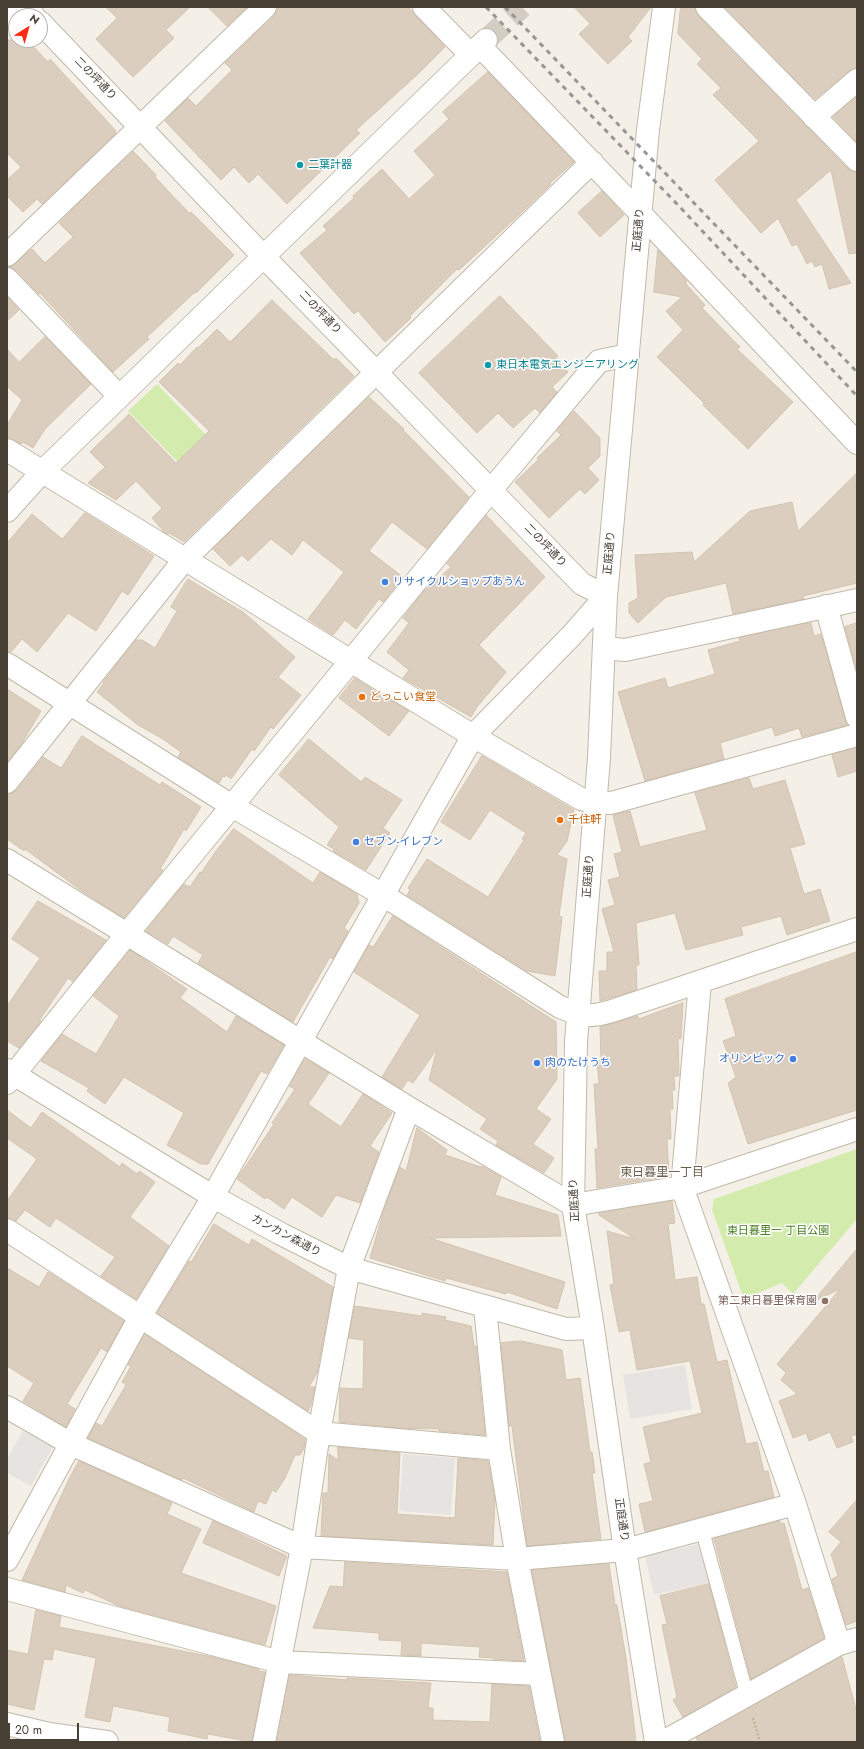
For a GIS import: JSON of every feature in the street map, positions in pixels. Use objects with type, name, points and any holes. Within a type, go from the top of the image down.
[{"type":"street","points":[[7,16],[16,7]]},
{"type":"street","points":[[7,255],[265,7]]},
{"type":"street","points":[[424,7],[479,47],[592,162],[857,443]]},
{"type":"street","name":"正庭通り","points":[[656,1742],[625,1550],[593,1328],[573,1205],[576,1042],[599,758],[606,596],[648,130],[664,7]]},
{"type":"street","points":[[707,7],[857,160]]},
{"type":"street","name":"二の坪通り","points":[[48,30],[141,126],[263,256],[582,584],[606,596]]},
{"type":"street","points":[[7,511],[42,472],[119,396],[479,47]]},
{"type":"street","points":[[814,116],[857,80]]},
{"type":"street","points":[[7,782],[184,560],[592,162]]},
{"type":"street","points":[[7,279],[119,396]]},
{"type":"street","points":[[9,1076],[599,361],[628,355]]},
{"type":"street","points":[[7,450],[351,662],[581,799],[611,803],[857,736]]},
{"type":"street","points":[[7,1560],[140,1317],[302,1041],[473,736],[572,635],[606,596]]},
{"type":"street","points":[[604,648],[624,650],[857,600]]},
{"type":"street","points":[[826,606],[857,717]]},
{"type":"street","points":[[7,664],[232,806],[383,895],[560,1007],[579,1015],[596,1016],[857,929]]},
{"type":"street","points":[[7,860],[409,1108],[573,1205],[682,1187],[857,1129]]},
{"type":"street","points":[[663,1742],[746,1695],[848,1641],[795,1504],[682,1187],[700,982]]},
{"type":"street","name":"カンカン森通り","points":[[9,1076],[212,1196],[281,1234],[349,1268],[566,1329],[593,1328]]},
{"type":"street","points":[[264,1742],[302,1547],[319,1433],[349,1268],[409,1108]]},
{"type":"street","points":[[7,1230],[319,1433],[499,1449]]},
{"type":"street","points":[[485,1307],[499,1449],[517,1560],[553,1742]]},
{"type":"street","points":[[7,1407],[71,1444],[302,1547],[517,1560],[625,1550],[795,1504]]},
{"type":"street","points":[[7,1589],[280,1662],[539,1674]]},
{"type":"street","points":[[7,1724],[49,1734],[107,1742]]},
{"type":"lane","points":[[702,1529],[746,1695]]},
{"type":"green space","points":[[157,384],[206,435],[178,462],[128,411]]},
{"type":"green space","name":"東日暮里一 丁目公園","points":[[857,1149],[857,1219],[793,1294],[782,1283],[744,1299],[712,1210],[714,1199]]},
{"type":"shaded area","points":[[685,1365],[692,1409],[630,1419],[623,1375]]},
{"type":"shaded area","points":[[23,1431],[53,1447],[31,1486],[7,1473],[7,1459]]},
{"type":"shaded area","points":[[403,1454],[455,1458],[451,1515],[399,1511]]},
{"type":"shaded area","points":[[703,1543],[712,1582],[654,1595],[645,1556]]},
{"type":"building","points":[[106,7],[190,7],[166,30],[174,38],[133,77],[96,39],[117,18]]},
{"type":"building","points":[[208,7],[247,7],[227,26]]},
{"type":"building","points":[[277,7],[408,7],[445,47],[418,74],[356,130],[360,133],[287,204],[258,174],[249,183],[234,167],[221,180],[165,121],[188,98],[196,106],[232,70],[225,63],[274,16]]},
{"type":"building","points":[[574,7],[651,7],[628,37],[632,41],[608,64],[579,34],[590,24]]},
{"type":"building","points":[[681,7],[695,7],[698,16],[848,169],[857,172],[857,253],[849,254],[831,170],[796,200],[851,283],[829,289],[822,264],[815,267],[812,261],[807,264],[797,244],[792,246],[778,218],[761,233],[715,180],[759,141],[713,95],[721,88],[697,64],[702,59],[678,34]]},
{"type":"building","points":[[725,7],[857,7],[857,68],[849,71],[815,99]]},
{"type":"building","points":[[8,40],[8,48],[35,48],[48,62],[50,59],[116,131],[114,132],[116,133],[42,204],[37,199],[23,212],[7,196],[7,180],[21,167],[7,153]]},
{"type":"building","points":[[488,72],[574,162],[459,270],[457,269],[410,316],[411,318],[385,342],[358,311],[354,314],[300,253],[327,230],[323,226],[354,198],[353,196],[382,169],[409,199],[435,175],[414,151],[449,119],[443,112]]},
{"type":"building","points":[[857,96],[857,142],[833,117]]},
{"type":"building","points":[[133,151],[190,214],[191,212],[234,255],[196,293],[195,292],[147,337],[149,339],[113,372],[40,293],[39,294],[16,270],[10,267],[32,249],[45,263],[73,237],[59,223]]},
{"type":"building","points":[[602,191],[624,215],[600,237],[578,213]]},
{"type":"building","points":[[658,250],[686,280],[686,284],[705,305],[702,308],[740,347],[737,349],[793,402],[748,449],[657,357],[683,330],[666,311],[682,297],[654,292]]},
{"type":"building","name":"東日本電気エンジニアリング","points":[[500,296],[558,356],[555,359],[568,372],[552,387],[557,392],[540,413],[535,408],[513,428],[498,413],[477,433],[419,373]]},
{"type":"building","points":[[7,297],[19,310],[7,321]]},
{"type":"building","points":[[272,300],[334,360],[336,358],[354,376],[184,542],[169,533],[165,533],[152,518],[162,508],[136,481],[116,500],[88,483],[105,467],[90,452],[129,414],[176,463],[209,431],[159,382],[178,363],[180,365],[217,329],[230,342]]},
{"type":"building","points":[[45,337],[91,384],[45,429],[33,448],[23,442],[21,444],[7,438],[7,425],[22,400],[7,386],[7,349],[19,362]]},
{"type":"building","points":[[369,397],[404,429],[403,430],[469,497],[427,549],[392,522],[369,551],[403,577],[383,602],[379,599],[356,629],[345,620],[333,635],[308,619],[344,572],[303,540],[292,555],[271,539],[248,561],[242,555],[230,566],[213,549]]},
{"type":"building","points":[[574,411],[600,438],[600,456],[588,468],[599,480],[585,494],[580,489],[549,518],[515,482],[561,435],[557,431]]},
{"type":"building","points":[[857,473],[857,583],[803,596],[804,599],[733,614],[726,583],[666,597],[638,623],[629,613],[629,603],[638,598],[635,555],[692,552],[694,562],[750,511],[792,502],[798,531]]},
{"type":"building","points":[[85,513],[154,556],[128,595],[122,591],[96,631],[68,613],[37,652],[22,639],[11,652],[7,652],[7,543],[32,514],[62,539]]},
{"type":"building","points":[[486,515],[545,577],[479,645],[506,672],[477,707],[471,717],[403,678],[409,670],[387,652],[409,623],[403,618],[423,592],[451,567],[447,564]]},
{"type":"building","points":[[188,579],[243,612],[295,657],[278,677],[301,695],[273,729],[271,727],[254,751],[252,749],[231,779],[226,775],[225,777],[223,776],[219,783],[178,757],[181,752],[163,739],[138,725],[97,692],[104,683],[103,682],[136,640],[142,640],[155,648],[177,611],[171,607]]},
{"type":"building","points":[[811,623],[814,636],[821,634],[847,725],[802,737],[799,728],[775,736],[772,727],[720,743],[724,759],[645,781],[618,692],[665,678],[668,688],[715,674],[708,650],[740,641],[739,638]]},
{"type":"building","points":[[857,623],[857,671],[845,627]]},
{"type":"building","points":[[355,678],[385,699],[387,698],[409,711],[389,736],[339,698]]},
{"type":"building","points":[[7,689],[41,711],[22,743],[7,762]]},
{"type":"building","points":[[82,736],[160,785],[162,782],[201,807],[186,831],[184,829],[160,869],[163,870],[124,918],[79,889],[25,849],[24,851],[7,839],[7,794],[17,790],[43,757],[61,768]]},
{"type":"building","points":[[309,739],[361,782],[365,777],[402,800],[383,828],[390,833],[366,870],[333,851],[334,849],[327,845],[339,827],[279,775]]},
{"type":"building","points":[[857,748],[857,771],[838,777],[832,755]]},
{"type":"building","points":[[482,756],[574,810],[567,841],[557,855],[567,859],[559,916],[562,917],[555,976],[527,971],[407,895],[410,890],[408,888],[427,859],[488,897],[524,840],[522,839],[526,833],[490,810],[470,840],[441,822]]},
{"type":"building","points":[[749,778],[753,789],[785,780],[805,844],[790,848],[804,894],[820,889],[830,921],[787,935],[781,916],[741,927],[743,935],[686,950],[675,913],[636,923],[639,965],[636,965],[637,990],[600,1001],[599,971],[607,971],[607,952],[614,952],[602,909],[615,905],[608,880],[620,877],[614,854],[622,852],[613,815],[630,811],[640,847],[707,830],[695,793]]},
{"type":"building","points":[[234,829],[313,883],[320,872],[357,894],[359,903],[344,928],[348,931],[333,959],[330,957],[293,1022],[198,963],[203,955],[173,936],[168,944],[146,931],[184,884],[190,887]]},
{"type":"building","points":[[38,901],[106,940],[73,982],[68,978],[39,1021],[41,1021],[19,1048],[7,1041],[7,1006],[40,958],[12,939]]},
{"type":"building","points":[[393,916],[556,1022],[557,1079],[536,1109],[551,1119],[533,1144],[554,1158],[544,1173],[496,1145],[498,1141],[480,1129],[487,1119],[429,1080],[437,1049],[413,1083],[408,1080],[402,1089],[382,1077],[420,1015],[354,972],[369,945],[373,947]]},
{"type":"building","points":[[130,950],[187,989],[180,998],[227,1032],[236,1016],[284,1045],[267,1074],[261,1071],[208,1164],[201,1164],[167,1145],[184,1113],[124,1077],[105,1104],[87,1091],[89,1088],[41,1061],[62,1034],[96,1054],[119,1016],[93,996]]},
{"type":"building","name":"オリンピック","points":[[857,952],[857,1110],[748,1144],[728,1083],[736,1077],[723,1041],[736,1036],[725,999]]},
{"type":"building","points":[[683,1003],[681,1039],[678,1038],[679,1076],[674,1076],[675,1090],[672,1090],[673,1109],[670,1109],[671,1139],[667,1139],[669,1176],[597,1188],[595,1149],[598,1149],[594,1084],[599,1084],[597,1061],[601,1060],[600,1027],[638,1016],[638,1019]]},
{"type":"building","points":[[305,1059],[329,1073],[308,1104],[341,1127],[363,1094],[392,1113],[370,1146],[379,1152],[360,1203],[336,1195],[322,1217],[292,1197],[284,1209],[267,1197],[265,1199],[237,1179],[274,1124],[272,1123],[295,1089],[289,1086]]},
{"type":"building","points":[[7,1110],[31,1128],[42,1112],[120,1167],[122,1163],[137,1174],[139,1171],[155,1182],[130,1217],[169,1246],[136,1299],[101,1276],[115,1257],[56,1218],[50,1227],[25,1210],[16,1221],[7,1218],[7,1201],[37,1159],[7,1138]]},
{"type":"building","points":[[417,1128],[447,1150],[445,1155],[481,1167],[482,1166],[501,1177],[495,1195],[558,1215],[561,1236],[430,1238],[565,1282],[557,1309],[507,1292],[506,1294],[446,1278],[445,1281],[370,1258],[384,1210],[400,1167],[406,1171]]},
{"type":"building","points":[[672,1201],[675,1223],[668,1224],[675,1280],[697,1277],[701,1304],[704,1304],[717,1362],[727,1360],[746,1444],[757,1442],[764,1472],[768,1471],[774,1497],[645,1532],[639,1504],[653,1501],[644,1464],[651,1462],[643,1427],[702,1413],[690,1361],[637,1370],[630,1330],[619,1332],[610,1285],[614,1284],[607,1231],[635,1239],[599,1215],[599,1213]]},
{"type":"building","points":[[214,1224],[249,1245],[252,1239],[333,1287],[317,1373],[309,1387],[315,1387],[308,1411],[157,1313]]},
{"type":"building","points":[[857,1249],[857,1435],[851,1435],[853,1442],[837,1448],[830,1432],[809,1441],[806,1433],[793,1438],[779,1401],[797,1394],[781,1380],[786,1373],[777,1364],[840,1289],[813,1302]]},
{"type":"building","points":[[7,1268],[39,1287],[48,1272],[124,1321],[107,1352],[101,1348],[67,1404],[75,1409],[66,1427],[23,1401],[34,1383],[7,1366]]},
{"type":"building","points":[[355,1306],[422,1316],[422,1313],[446,1317],[445,1320],[471,1326],[474,1346],[476,1346],[485,1435],[439,1431],[439,1429],[401,1428],[339,1422],[340,1388],[363,1389],[364,1340],[349,1338]]},
{"type":"building","points":[[145,1334],[305,1439],[304,1448],[300,1455],[295,1455],[285,1478],[276,1492],[272,1490],[266,1504],[258,1501],[254,1512],[183,1478],[182,1480],[88,1438],[96,1423],[102,1426],[126,1385],[122,1382],[131,1366],[128,1365]]},
{"type":"building","points":[[521,1341],[562,1350],[566,1380],[580,1378],[590,1452],[592,1452],[595,1473],[592,1473],[601,1539],[527,1546],[512,1426],[509,1426],[501,1343]]},
{"type":"building","points":[[338,1447],[400,1453],[397,1514],[455,1518],[458,1458],[488,1461],[495,1500],[493,1545],[321,1536],[323,1493],[328,1493],[329,1454],[338,1460]]},
{"type":"building","points":[[79,1461],[172,1503],[167,1514],[201,1529],[181,1573],[276,1606],[265,1645],[119,1606],[85,1590],[83,1593],[66,1585],[65,1592],[22,1580],[69,1479]]},
{"type":"building","points":[[857,1500],[857,1621],[846,1625],[832,1579],[838,1576],[831,1554],[841,1542],[829,1532]]},
{"type":"building","points":[[213,1521],[287,1556],[279,1576],[203,1543]]},
{"type":"building","points":[[780,1521],[780,1524],[784,1523],[802,1590],[808,1588],[824,1638],[751,1679],[714,1539]]},
{"type":"building","points":[[345,1562],[507,1572],[524,1661],[479,1657],[480,1647],[421,1643],[421,1656],[401,1655],[402,1641],[379,1640],[379,1633],[313,1628],[330,1586],[343,1587]]},
{"type":"building","points":[[609,1564],[615,1605],[617,1605],[626,1658],[636,1742],[565,1742],[532,1570]]},
{"type":"building","points":[[709,1584],[736,1687],[683,1717],[673,1700],[677,1698],[662,1625],[667,1624],[660,1596]]},
{"type":"building","points":[[36,1610],[61,1616],[59,1627],[213,1657],[259,1669],[258,1671],[265,1672],[252,1742],[208,1734],[207,1739],[168,1731],[170,1717],[113,1706],[110,1722],[85,1717],[96,1658],[54,1649],[52,1660],[44,1659],[34,1710],[7,1704],[7,1650],[28,1654]]},
{"type":"building","points":[[842,1657],[857,1713],[857,1742],[698,1742],[696,1738]]},
{"type":"building","points":[[290,1675],[347,1680],[347,1678],[431,1683],[428,1708],[433,1708],[433,1720],[490,1722],[492,1684],[529,1686],[540,1742],[277,1742]]},
{"type":"tunnel","points":[[486,40],[522,7]]},
{"type":"railway","points":[[486,7],[678,205],[857,396]]},
{"type":"railway","points":[[505,7],[857,372]]},
{"type":"place","name":"二葉計器","points":[[300,165]]},
{"type":"place","name":"東日本電気エンジニアリング","points":[[488,365]]},
{"type":"place","name":"リサイクルショップあうん","points":[[385,582]]},
{"type":"place","name":"どっこい食堂","points":[[362,697]]},
{"type":"place","name":"千住軒","points":[[560,820]]},
{"type":"place","name":"セブン-イレブン","points":[[356,842]]},
{"type":"place","name":"オリンピック","points":[[793,1059]]},
{"type":"place","name":"肉のたけうち","points":[[537,1063]]},
{"type":"place","name":"第二東日暮里保育園","points":[[825,1301]]},
{"type":"district","name":"東日暮里一丁目","points":[[662,1173]]}]
